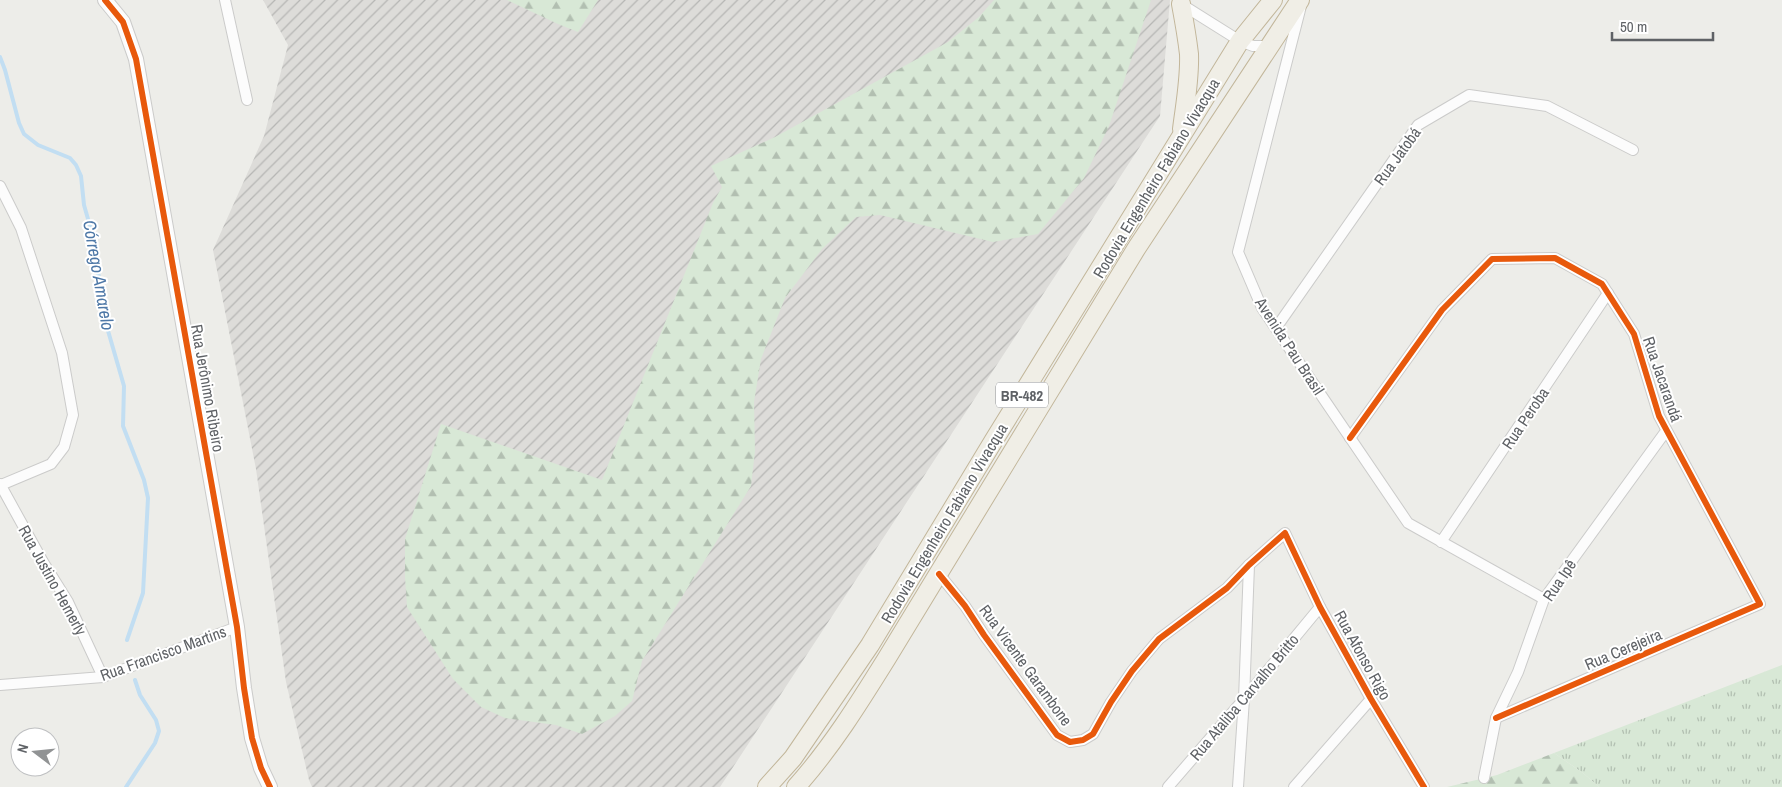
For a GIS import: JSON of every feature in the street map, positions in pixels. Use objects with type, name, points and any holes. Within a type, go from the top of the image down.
[{"type":"highway","name":"Rodovia Engenheiro Fabiano Vivacqua","points":[[767,787],[794,758],[870,645],[1240,41],[1273,0]]},
{"type":"highway","name":"Rodovia Engenheiro Fabiano Vivacqua","points":[[796,787],[812,769],[847,720],[887,658],[1136,249],[1268,46],[1301,0]]},
{"type":"highway","points":[[1181,2],[1189,56],[1182,134]]},
{"type":"highway","points":[[1136,249],[1137,210]]},
{"type":"highway","points":[[994,440],[1013,453]]},
{"type":"highway","points":[[870,645],[887,658]]},
{"type":"street","name":"Rua Jerônimo Ribeiro","points":[[105,0],[123,22],[136,59],[237,627],[252,738],[261,768],[270,787]]},
{"type":"street","points":[[225,0],[247,100]]},
{"type":"street","name":"Avenida Pau Brasil","points":[[1301,0],[1238,252],[1262,308],[1408,523],[1544,600]]},
{"type":"street","points":[[1181,2],[1240,41],[1253,46],[1268,46]]},
{"type":"street","name":"Rua Jatobá","points":[[1276,328],[1418,124],[1469,95],[1547,106],[1633,150]]},
{"type":"street","points":[[0,186],[21,228],[62,353],[73,415],[64,447],[51,464],[1,484]]},
{"type":"street","name":"Rua Jacarandá","points":[[1350,438],[1442,310],[1492,259],[1555,258],[1602,284],[1634,334],[1658,416],[1760,604]]},
{"type":"street","name":"Rua Peroba","points":[[1442,542],[1608,293]]},
{"type":"street","name":"Rua Ipê","points":[[1484,778],[1496,718],[1518,672],[1544,600],[1666,431]]},
{"type":"street","name":"Rua Justino Hemerly","points":[[1,484],[43,562],[68,602],[104,677]]},
{"type":"street","name":"Rua Vicente Garambone","points":[[939,574],[966,606],[984,636],[1057,735],[1070,742],[1083,740],[1093,734],[1111,702],[1132,671],[1159,639],[1227,588],[1249,565],[1285,533]]},
{"type":"street","name":"Rua Afonso Rigo","points":[[1285,533],[1320,607],[1371,699],[1424,787]]},
{"type":"street","points":[[1238,787],[1244,699],[1249,565]]},
{"type":"street","name":"Rua Cerejeira","points":[[1496,718],[1760,604]]},
{"type":"street","name":"Rua Ataliba Carvalho Britto","points":[[1168,787],[1320,607]]},
{"type":"street","name":"Rua Francisco Martins","points":[[0,685],[104,677],[237,627]]},
{"type":"street","points":[[1294,787],[1371,699]]},
{"type":"shaded area","points":[[263,0],[1170,0],[1160,116],[720,787],[312,787],[286,682],[256,469],[213,250],[264,136],[288,45]]},
{"type":"green space","points":[[507,0],[598,0],[578,32]]},
{"type":"green space","points":[[994,0],[1151,0],[1109,126],[1084,178],[1038,234],[993,242],[880,215],[856,217],[822,249],[785,298],[761,359],[754,402],[755,451],[751,486],[642,661],[632,701],[615,716],[582,734],[556,725],[505,718],[481,707],[453,679],[407,607],[405,539],[441,424],[602,480],[713,203],[722,187],[711,166],[775,137],[948,42],[979,17]]},
{"type":"green space","points":[[1782,665],[1782,787],[1599,787],[1583,773],[1554,753]]},
{"type":"green space","points":[[1554,753],[1583,773],[1599,787],[1447,787],[1497,775]]},
{"type":"waterway","name":"Córrego Amarelo","points":[[0,57],[19,123],[24,134],[38,145],[70,158],[81,176],[84,205],[97,260],[102,310],[124,386],[123,426],[144,480],[148,498],[143,593],[127,640]]},
{"type":"waterway","name":"Córrego Amarelo","points":[[126,787],[155,743],[159,731],[156,720],[140,695],[135,680]]},
{"type":"cycle path","points":[[105,0],[123,22],[136,59],[237,627],[252,738],[261,768],[270,787]]},
{"type":"cycle path","points":[[1350,438],[1442,310],[1492,259],[1555,258],[1602,284],[1634,334],[1659,416],[1760,604],[1496,718]]},
{"type":"cycle path","points":[[939,574],[965,606],[1057,735],[1070,742],[1083,740],[1093,734],[1111,702],[1132,671],[1159,639],[1227,588],[1249,565],[1285,533],[1320,607],[1371,699],[1424,787]]}]
